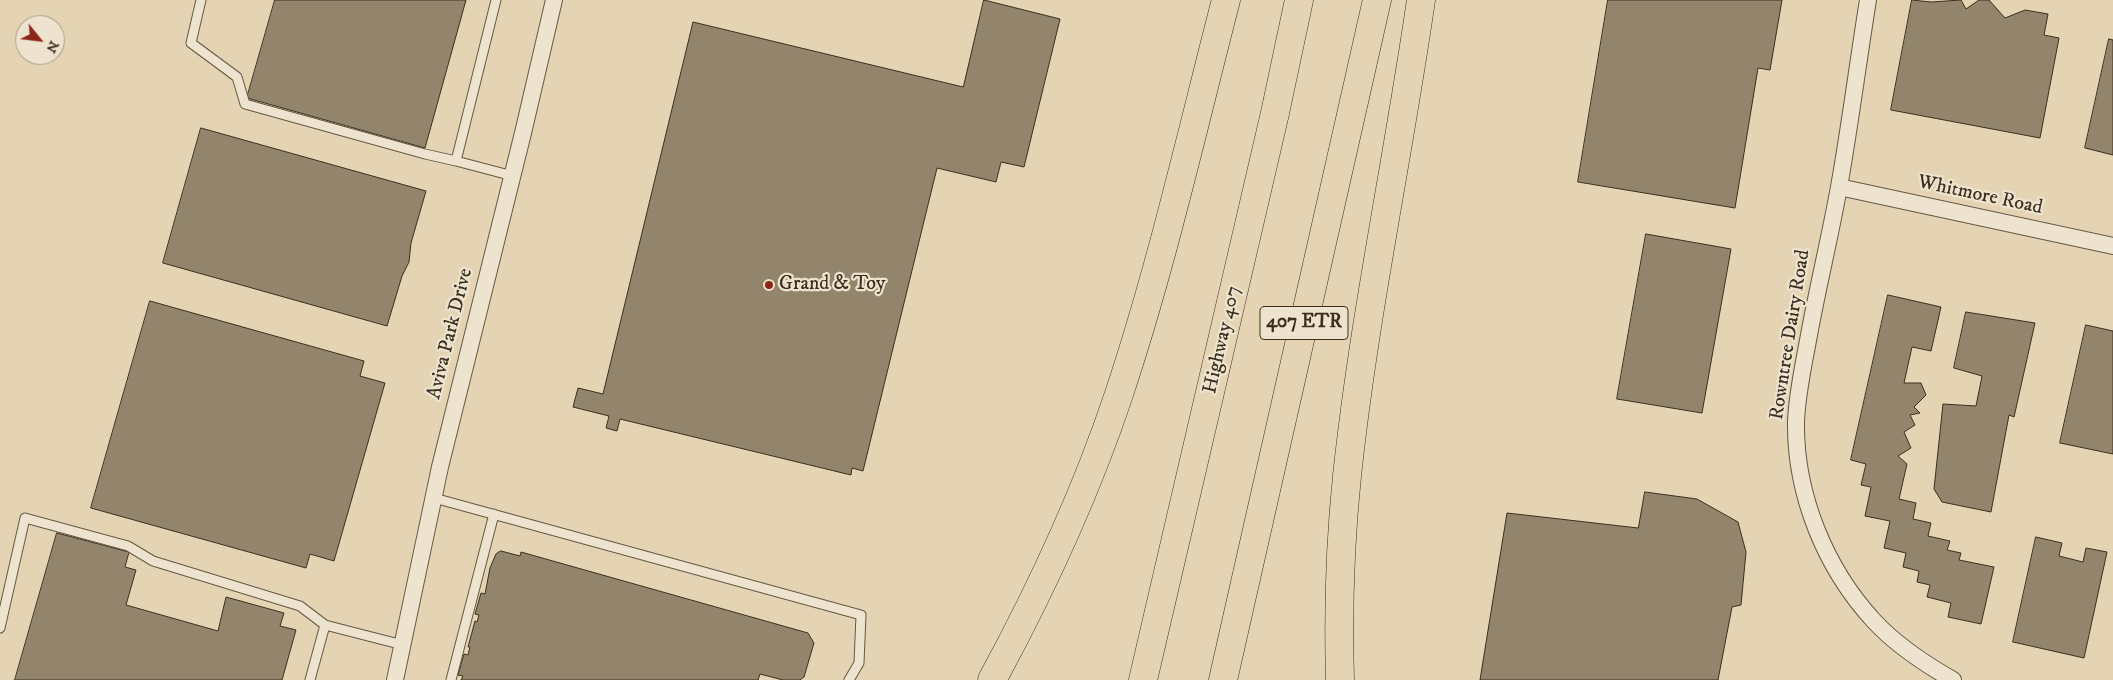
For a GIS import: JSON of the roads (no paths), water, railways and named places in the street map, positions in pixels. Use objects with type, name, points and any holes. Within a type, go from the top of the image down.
[{"type":"highway","points":[[992,680],[1051,563],[1083,492],[1119,393],[1149,295],[1226,0]]},
{"type":"highway","name":"Highway 407","points":[[1143,680],[1205,419],[1299,0]]},
{"type":"highway","name":"407 ETR","points":[[1223,680],[1377,0]]},
{"type":"highway","points":[[1340,680],[1340,590],[1348,467],[1363,358],[1421,0]]},
{"type":"highway","points":[[1124,680],[1205,419]]},
{"type":"highway","points":[[1229,680],[1243,595]]},
{"type":"street","name":"Aviva Park Drive","points":[[395,680],[434,498],[554,0]]},
{"type":"street","name":"Rowntree Dairy Road","points":[[1868,0],[1839,187],[1804,358],[1796,421],[1799,465],[1810,513],[1834,566],[1846,584],[1874,622],[1912,654],[1953,680]]},
{"type":"street","name":"Whitmore Road","points":[[1839,187],[2113,246]]},
{"type":"lane","points":[[201,0],[190,43],[237,78],[245,104],[512,176]]},
{"type":"lane","points":[[456,161],[496,0]]},
{"type":"lane","points":[[434,498],[861,614],[859,663],[849,680]]},
{"type":"lane","points":[[451,680],[494,514]]},
{"type":"lane","points":[[0,628],[25,518],[128,546],[153,561],[300,606],[325,625],[403,645]]},
{"type":"lane","points":[[310,680],[325,625]]},
{"type":"place","name":"Grand & Toy","points":[[769,285]]}]
